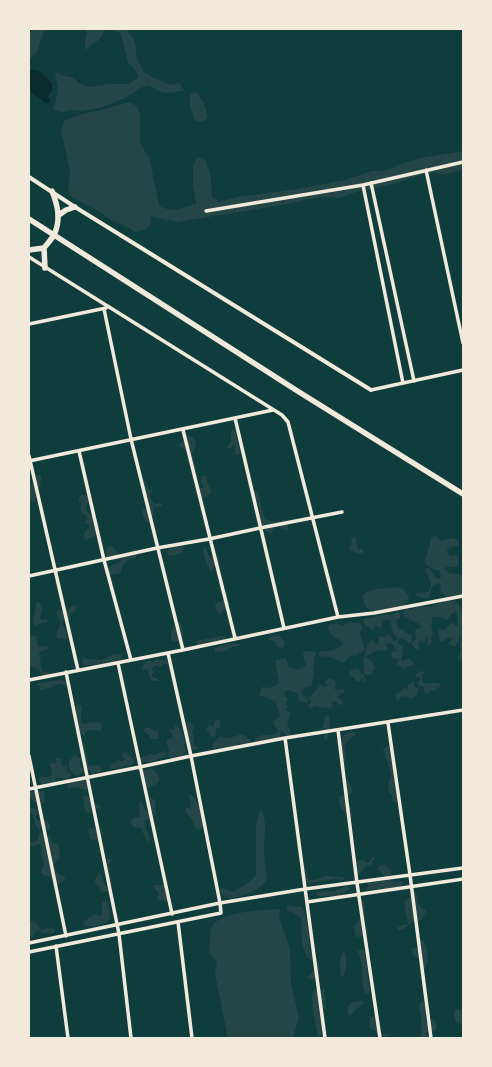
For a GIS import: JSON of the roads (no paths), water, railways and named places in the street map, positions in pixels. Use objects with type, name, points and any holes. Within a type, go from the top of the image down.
[{"type":"highway","points":[[45,268],[44,248],[54,235],[59,215],[57,203],[52,191]]},
{"type":"highway","points":[[59,215],[66,210],[75,207]]},
{"type":"highway","points":[[29,219],[299,392],[463,494]]},
{"type":"highway","points":[[29,250],[44,248]]},
{"type":"street","points":[[206,211],[363,185],[463,162]]},
{"type":"street","points":[[426,170],[463,343]]},
{"type":"street","points":[[29,177],[371,390],[463,370]]},
{"type":"street","points":[[371,183],[414,381]]},
{"type":"street","points":[[363,185],[403,383]]},
{"type":"street","points":[[29,257],[106,308],[282,415],[288,422],[294,441],[312,518],[338,617]]},
{"type":"street","points":[[29,324],[106,308]]},
{"type":"street","points":[[106,308],[131,439],[183,650]]},
{"type":"street","points":[[78,670],[29,459],[79,451],[273,410]]},
{"type":"street","points":[[235,418],[284,628]]},
{"type":"street","points":[[183,430],[209,539],[235,638]]},
{"type":"street","points":[[79,451],[104,560],[131,660]]},
{"type":"street","points":[[29,576],[157,548],[342,512]]},
{"type":"street","points":[[29,680],[183,650],[338,617],[374,613],[463,596]]},
{"type":"street","points":[[29,952],[221,913],[191,756],[168,653]]},
{"type":"street","points":[[118,663],[172,914]]},
{"type":"street","points":[[66,672],[119,934],[131,1038]]},
{"type":"street","points":[[29,789],[285,738],[463,710]]},
{"type":"street","points":[[388,723],[432,1038]]},
{"type":"street","points":[[338,730],[357,883],[380,1038]]},
{"type":"street","points":[[285,738],[325,1038]]},
{"type":"street","points":[[29,756],[66,936]]},
{"type":"street","points":[[29,944],[220,903],[305,889],[463,868]]},
{"type":"street","points":[[307,902],[463,879]]},
{"type":"street","points":[[178,922],[192,1038]]},
{"type":"street","points":[[56,946],[68,1038]]}]
